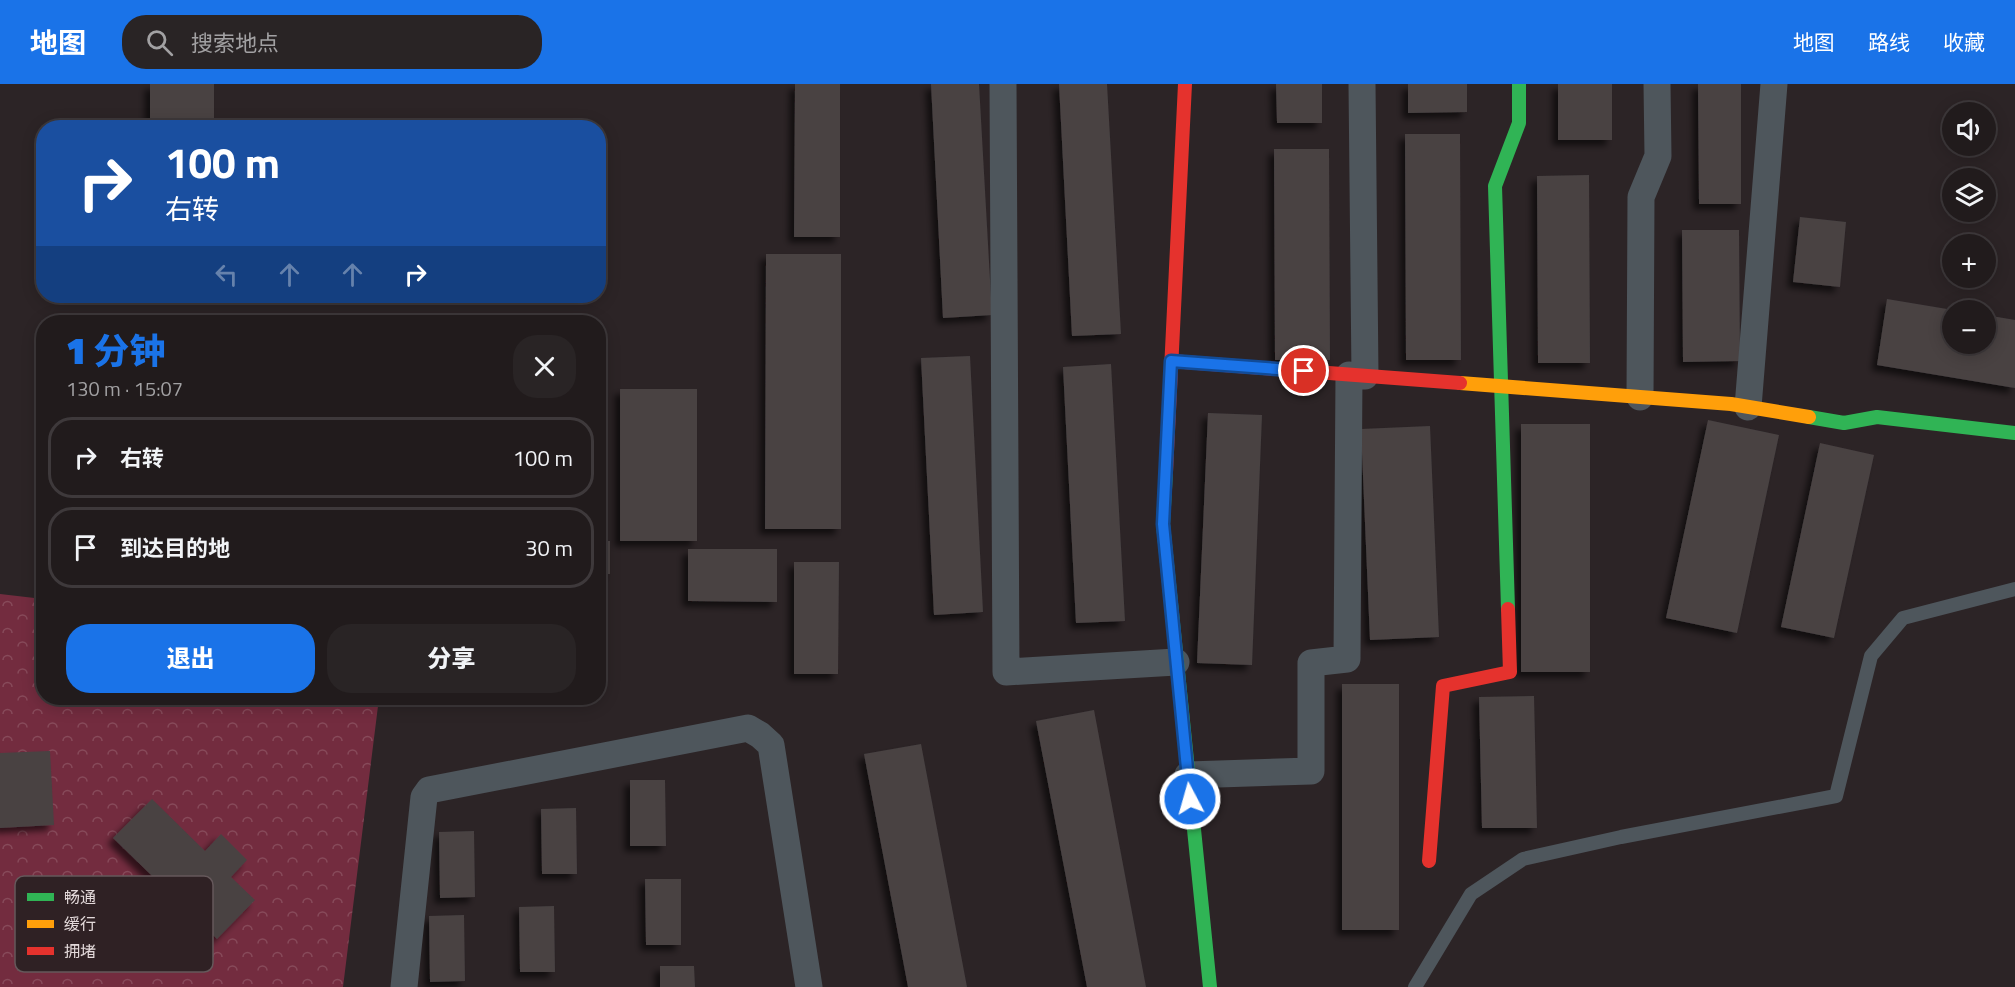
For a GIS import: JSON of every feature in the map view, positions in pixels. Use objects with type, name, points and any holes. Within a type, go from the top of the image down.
[{"type":"street","points":[[1003,84],[1006,672],[1176,662]]},
{"type":"street","points":[[1185,84],[1163,524],[1210,987]]},
{"type":"street","points":[[1188,776],[1311,771],[1311,663],[1347,659],[1357,375],[1362,84]]},
{"type":"street","points":[[1429,861],[1443,686],[1510,672],[1495,186],[1519,123],[1520,84]]},
{"type":"street","points":[[1640,397],[1641,197],[1658,156],[1657,84]]},
{"type":"street","points":[[1748,407],[1774,84]]},
{"type":"street","points":[[1171,361],[1640,397],[1748,407],[1844,423],[1877,417],[2015,433]]},
{"type":"street","points":[[404,987],[424,796],[429,790],[748,728],[771,745],[809,987]]},
{"type":"lane","points":[[1415,987],[1471,894],[1523,859],[1621,837],[1836,796],[1872,656],[1903,618],[2015,589]]},
{"type":"green space","points":[[0,594],[36,598],[36,705],[378,705],[343,987],[0,987]]},
{"type":"building","points":[[150,84],[214,84],[214,120],[150,120]]},
{"type":"building","points":[[795,84],[840,84],[840,237],[794,237]]},
{"type":"building","points":[[931,84],[979,84],[992,315],[943,318]]},
{"type":"building","points":[[1059,84],[1107,84],[1121,334],[1072,336]]},
{"type":"building","points":[[1276,84],[1322,84],[1322,123],[1277,123]]},
{"type":"building","points":[[1408,84],[1467,84],[1467,112],[1408,113]]},
{"type":"building","points":[[1558,84],[1612,84],[1612,140],[1558,140]]},
{"type":"building","points":[[1698,84],[1741,84],[1741,204],[1699,204]]},
{"type":"building","points":[[1405,134],[1460,134],[1461,360],[1406,360]]},
{"type":"building","points":[[1274,149],[1329,149],[1330,360],[1275,360]]},
{"type":"building","points":[[1589,175],[1590,363],[1538,363],[1537,176]]},
{"type":"building","points":[[1800,217],[1846,222],[1840,287],[1793,282]]},
{"type":"building","points":[[1682,230],[1739,230],[1740,361],[1683,362]]},
{"type":"building","points":[[766,254],[841,254],[841,529],[765,529]]},
{"type":"building","points":[[1887,299],[1942,308],[1942,354],[1996,354],[1996,317],[2015,320],[2015,388],[1877,365]]},
{"type":"building","points":[[970,356],[983,612],[934,615],[921,358]]},
{"type":"building","points":[[1111,364],[1125,621],[1076,623],[1063,367]]},
{"type":"building","points":[[620,389],[697,389],[697,541],[620,541]]},
{"type":"building","points":[[1208,413],[1262,415],[1252,665],[1197,663]]},
{"type":"building","points":[[1708,420],[1779,435],[1737,633],[1666,618]]},
{"type":"building","points":[[1521,424],[1590,424],[1590,672],[1521,672]]},
{"type":"building","points":[[1430,426],[1439,637],[1370,640],[1361,429]]},
{"type":"building","points":[[1820,443],[1874,455],[1834,638],[1781,627]]},
{"type":"building","points":[[606,541],[610,541],[610,574],[606,574]]},
{"type":"building","points":[[688,549],[777,549],[777,602],[688,601]]},
{"type":"building","points":[[794,562],[839,562],[838,674],[794,674]]},
{"type":"building","points":[[1342,684],[1399,684],[1399,930],[1342,930]]},
{"type":"building","points":[[1534,696],[1537,828],[1482,828],[1479,697]]},
{"type":"building","points":[[1094,710],[1146,987],[1087,987],[1036,721]]},
{"type":"building","points":[[921,744],[967,987],[908,987],[864,754]]},
{"type":"building","points":[[50,751],[54,825],[0,828],[0,753]]},
{"type":"building","points":[[630,780],[665,780],[666,846],[630,846]]},
{"type":"building","points":[[152,799],[205,851],[221,834],[247,860],[231,877],[255,900],[217,939],[213,935],[213,876],[152,876],[113,838]]},
{"type":"building","points":[[576,808],[577,874],[542,874],[541,809]]},
{"type":"building","points":[[474,831],[475,897],[440,898],[439,832]]},
{"type":"building","points":[[645,879],[681,879],[681,945],[646,945]]},
{"type":"building","points":[[554,906],[555,972],[520,972],[519,907]]},
{"type":"building","points":[[464,915],[465,981],[430,982],[429,916]]},
{"type":"building","points":[[660,966],[694,966],[695,987],[660,987]]},
{"type":"traffic: fast","points":[[1508,609],[1495,186],[1519,123],[1519,84]]},
{"type":"traffic: fast","points":[[1809,417],[1844,423],[1877,417],[2015,433]]},
{"type":"traffic: fast","points":[[1166,472],[1163,524],[1210,987]]},
{"type":"traffic: slow","points":[[1460,383],[1731,404],[1809,417]]},
{"type":"traffic: jam","points":[[1166,472],[1185,84]]},
{"type":"traffic: jam","points":[[1171,361],[1460,383]]},
{"type":"traffic: jam","points":[[1429,861],[1443,686],[1510,672],[1508,609]]},
{"type":"route","points":[[1190,799],[1163,524],[1171,361],[1304,371]]}]
